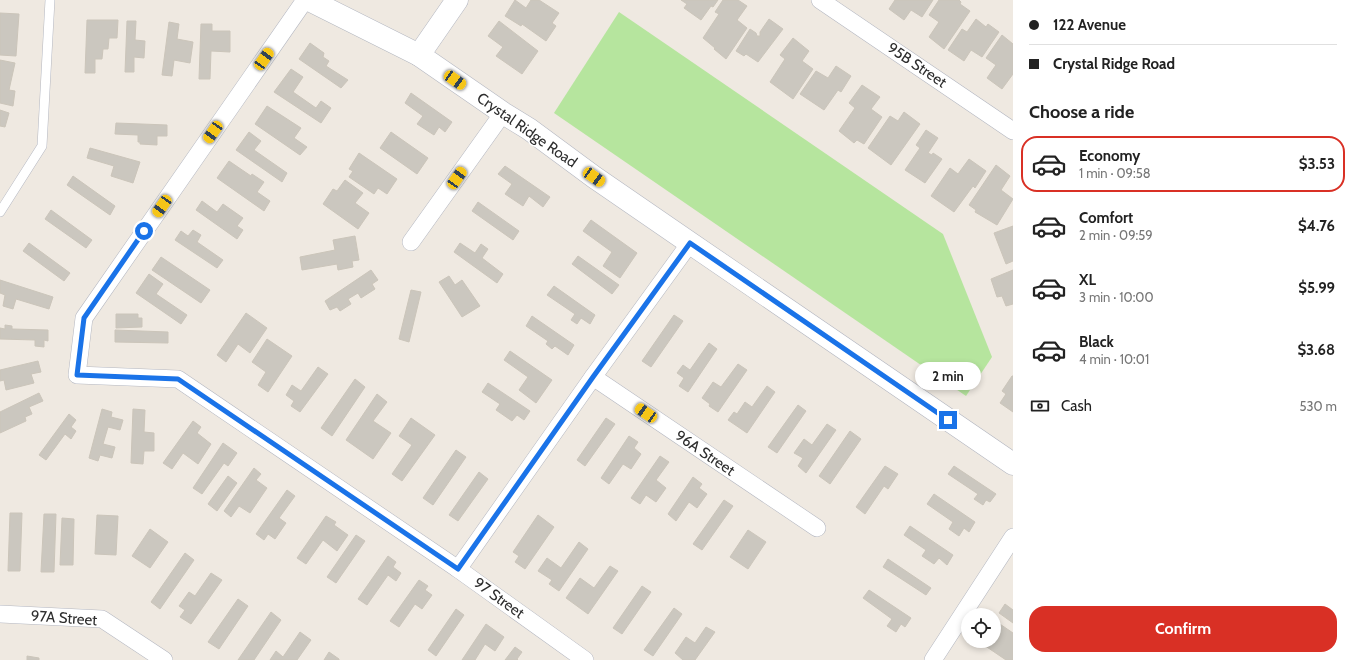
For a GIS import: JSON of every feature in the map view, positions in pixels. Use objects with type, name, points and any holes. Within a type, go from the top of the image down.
[{"type":"street","name":"97 Street","points":[[305,0],[84,318],[77,375],[178,379],[458,569],[585,660]]},
{"type":"street","name":"Crystal Ridge Road","points":[[309,0],[419,55],[503,113],[529,129],[594,177],[1013,464]]},
{"type":"street","points":[[419,55],[457,0]]},
{"type":"street","name":"95B Street","points":[[820,0],[1013,131]]},
{"type":"street","points":[[411,242],[503,113]]},
{"type":"street","points":[[458,569],[593,377],[690,243]]},
{"type":"street","name":"96A Street","points":[[593,377],[817,528]]},
{"type":"street","points":[[933,660],[1013,537]]},
{"type":"street","name":"97A Street","points":[[0,614],[102,619],[164,660]]},
{"type":"lane","points":[[0,212],[42,146],[50,0]]},
{"type":"green space","points":[[619,12],[943,234],[992,357],[966,396],[554,113]]},
{"type":"building","points":[[515,0],[526,8],[531,0],[539,0],[559,13],[552,23],[556,26],[546,41],[522,24],[521,26],[505,16]]},
{"type":"building","points":[[681,0],[718,0],[713,7],[711,6],[701,20],[684,8],[687,4]]},
{"type":"building","points":[[723,0],[738,0],[747,6],[737,20],[747,28],[726,59],[703,38],[719,14],[715,12]]},
{"type":"building","points":[[895,0],[933,0],[922,17],[911,10],[904,20],[889,9]]},
{"type":"building","points":[[939,0],[959,0],[961,2],[960,4],[970,11],[944,49],[929,37],[939,22],[929,15]]},
{"type":"building","points":[[0,13],[19,14],[16,56],[0,55]]},
{"type":"building","points":[[769,19],[783,29],[758,62],[746,54],[744,56],[736,51],[750,29],[756,33],[757,36],[760,36],[760,32]]},
{"type":"building","points":[[976,19],[986,27],[988,24],[999,32],[982,57],[971,50],[964,61],[948,50],[962,29],[967,32]]},
{"type":"building","points":[[87,20],[118,20],[117,38],[109,38],[108,49],[103,49],[102,59],[95,59],[95,73],[85,73]]},
{"type":"building","points":[[127,21],[136,21],[135,40],[145,41],[144,58],[134,57],[134,72],[125,72]]},
{"type":"building","points":[[499,21],[538,51],[522,74],[496,56],[503,47],[488,36]]},
{"type":"building","points":[[169,22],[179,24],[177,39],[193,42],[190,63],[174,60],[172,76],[162,75]]},
{"type":"building","points":[[201,24],[212,24],[212,31],[230,31],[230,52],[211,51],[210,79],[199,79]]},
{"type":"building","points":[[1002,35],[1013,44],[1013,74],[1002,89],[987,78],[996,65],[986,58]]},
{"type":"building","points":[[793,38],[809,51],[802,61],[813,69],[793,99],[770,82],[785,59],[780,55]]},
{"type":"building","points":[[310,43],[324,53],[323,57],[329,61],[326,66],[348,80],[341,88],[299,59]]},
{"type":"building","points":[[0,60],[15,63],[9,90],[15,91],[13,106],[0,103]]},
{"type":"building","points":[[836,66],[851,76],[841,92],[838,90],[824,110],[800,94],[816,71],[828,78]]},
{"type":"building","points":[[291,69],[303,77],[293,92],[316,108],[321,101],[331,108],[321,123],[274,92]]},
{"type":"building","points":[[862,85],[880,97],[871,109],[882,117],[864,144],[857,140],[854,143],[839,131],[855,108],[849,103]]},
{"type":"building","points":[[411,93],[452,122],[445,132],[439,127],[434,135],[417,124],[423,116],[405,103]]},
{"type":"building","points":[[267,106],[301,128],[294,138],[307,147],[300,155],[255,124]]},
{"type":"building","points":[[0,110],[9,113],[5,127],[0,126]]},
{"type":"building","points":[[904,112],[920,124],[891,165],[868,148],[890,116],[898,121]]},
{"type":"building","points":[[116,123],[167,125],[167,136],[157,136],[157,145],[140,144],[140,142],[138,142],[138,135],[115,134]]},
{"type":"building","points":[[926,130],[938,138],[928,153],[932,155],[933,153],[942,159],[925,183],[905,170],[920,148],[916,145]]},
{"type":"building","points":[[249,132],[261,141],[254,150],[287,173],[282,182],[236,150]]},
{"type":"building","points":[[391,132],[428,158],[417,174],[380,148]]},
{"type":"building","points":[[90,148],[140,162],[133,183],[111,176],[114,166],[87,158]]},
{"type":"building","points":[[359,153],[397,179],[387,194],[378,188],[374,194],[349,177],[353,171],[349,169]]},
{"type":"building","points":[[969,159],[986,171],[975,188],[973,186],[954,212],[931,196],[950,168],[958,174]]},
{"type":"building","points":[[229,161],[251,176],[252,174],[264,182],[257,192],[270,201],[264,211],[217,178]]},
{"type":"building","points":[[996,165],[1010,176],[1001,190],[1013,199],[997,225],[975,212],[976,210],[969,205]]},
{"type":"building","points":[[505,166],[550,197],[543,207],[529,196],[523,206],[505,194],[512,184],[498,174]]},
{"type":"building","points":[[73,176],[115,206],[110,215],[67,185]]},
{"type":"building","points":[[345,180],[363,193],[355,203],[369,213],[358,229],[323,204],[333,189],[337,191]]},
{"type":"building","points":[[202,201],[217,212],[223,204],[243,218],[237,226],[243,230],[237,239],[196,210]]},
{"type":"building","points":[[478,202],[519,231],[513,240],[472,211]]},
{"type":"building","points":[[51,210],[92,240],[86,248],[45,219]]},
{"type":"building","points":[[591,220],[637,253],[620,278],[603,266],[612,252],[583,231]]},
{"type":"building","points":[[1013,226],[1013,261],[1006,264],[994,233]]},
{"type":"building","points":[[193,230],[201,235],[197,242],[223,260],[217,268],[175,240],[181,231],[188,236]]},
{"type":"building","points":[[355,236],[359,260],[352,261],[353,267],[338,270],[337,264],[302,270],[300,257],[335,250],[333,240]]},
{"type":"building","points":[[29,243],[70,273],[64,281],[23,251]]},
{"type":"building","points":[[460,243],[475,253],[481,244],[488,249],[482,258],[503,274],[497,283],[454,252]]},
{"type":"building","points":[[578,256],[619,285],[612,294],[572,264]]},
{"type":"building","points":[[161,257],[210,290],[201,303],[152,270]]},
{"type":"building","points":[[371,270],[378,280],[372,284],[375,289],[361,298],[358,293],[348,299],[351,304],[340,311],[337,307],[330,310],[325,301]]},
{"type":"building","points":[[1013,270],[1013,304],[1006,306],[1002,296],[997,297],[991,279]]},
{"type":"building","points":[[149,274],[163,284],[156,294],[187,315],[181,324],[136,293]]},
{"type":"building","points":[[449,276],[455,285],[462,280],[480,306],[462,317],[439,282]]},
{"type":"building","points":[[0,280],[53,297],[49,309],[16,299],[13,309],[3,306],[5,295],[0,293]]},
{"type":"building","points":[[554,286],[595,315],[590,324],[581,318],[577,324],[571,320],[575,314],[547,295]]},
{"type":"building","points":[[411,290],[421,292],[409,342],[399,339]]},
{"type":"building","points":[[246,313],[267,328],[250,353],[238,344],[226,362],[217,355]]},
{"type":"building","points":[[116,314],[138,314],[138,318],[142,318],[142,327],[116,328]]},
{"type":"building","points":[[674,315],[683,321],[651,367],[642,361]]},
{"type":"building","points":[[532,316],[574,345],[568,355],[555,346],[552,349],[546,344],[548,341],[526,326]]},
{"type":"building","points":[[5,325],[12,326],[12,329],[48,330],[48,341],[44,340],[44,347],[35,346],[35,340],[0,339],[0,328],[5,329]]},
{"type":"building","points":[[115,330],[168,332],[168,343],[115,342]]},
{"type":"building","points":[[267,339],[292,356],[268,392],[258,385],[266,372],[252,362]]},
{"type":"building","points":[[709,343],[717,349],[688,392],[679,386],[684,378],[677,373],[683,365],[690,370]]},
{"type":"building","points":[[510,351],[552,380],[536,403],[519,390],[528,377],[504,360]]},
{"type":"building","points":[[38,361],[41,372],[31,374],[34,383],[6,390],[4,380],[0,381],[0,370]]},
{"type":"building","points":[[738,364],[747,370],[718,412],[709,406],[710,404],[702,398],[713,382],[721,387]]},
{"type":"building","points":[[318,367],[328,374],[300,412],[291,406],[294,401],[286,395],[292,385],[301,391]]},
{"type":"building","points":[[1012,376],[1013,412],[1000,403],[1006,394],[1002,391]]},
{"type":"building","points":[[355,379],[365,387],[332,436],[321,428]]},
{"type":"building","points":[[488,383],[530,411],[524,420],[517,415],[512,421],[496,410],[500,404],[482,392]]},
{"type":"building","points":[[767,386],[775,392],[747,433],[728,420],[734,412],[737,414],[745,402],[752,407]]},
{"type":"building","points":[[39,393],[43,401],[29,407],[32,414],[25,417],[26,421],[0,433],[0,412]]},
{"type":"building","points":[[377,394],[387,402],[373,421],[391,433],[373,459],[346,440]]},
{"type":"building","points":[[798,405],[806,411],[777,453],[768,447]]},
{"type":"building","points":[[102,409],[112,412],[111,417],[123,420],[120,430],[108,427],[103,444],[115,447],[112,458],[100,455],[98,461],[89,458]]},
{"type":"building","points":[[133,409],[145,410],[144,432],[154,433],[154,451],[144,451],[143,464],[131,463]]},
{"type":"building","points":[[69,414],[76,420],[71,427],[76,431],[71,439],[65,434],[46,460],[39,455]]},
{"type":"building","points":[[411,418],[435,435],[402,481],[392,474],[412,445],[399,436]]},
{"type":"building","points":[[606,418],[615,424],[585,466],[577,460]]},
{"type":"building","points":[[193,421],[201,427],[197,433],[211,444],[198,464],[183,453],[172,469],[163,463]]},
{"type":"building","points":[[827,424],[836,430],[806,473],[798,466],[803,458],[794,453],[804,439],[812,445]]},
{"type":"building","points":[[850,431],[861,439],[830,484],[819,476]]},
{"type":"building","points":[[629,436],[638,442],[634,448],[641,454],[631,469],[623,464],[609,484],[601,478]]},
{"type":"building","points":[[223,443],[237,453],[228,466],[224,463],[202,494],[193,488]]},
{"type":"building","points":[[456,450],[466,457],[433,505],[423,498]]},
{"type":"building","points":[[660,456],[669,462],[656,480],[666,488],[656,502],[646,495],[640,504],[631,498]]},
{"type":"building","points":[[885,466],[898,474],[888,489],[884,486],[865,514],[856,507]]},
{"type":"building","points":[[954,466],[996,494],[990,502],[986,500],[983,505],[974,499],[978,494],[948,474]]},
{"type":"building","points":[[254,468],[261,474],[256,480],[267,488],[250,513],[239,506],[231,517],[224,511]]},
{"type":"building","points":[[479,472],[488,479],[458,521],[449,515]]},
{"type":"building","points":[[228,476],[237,483],[217,511],[208,504]]},
{"type":"building","points":[[693,477],[702,484],[699,488],[707,494],[697,508],[689,502],[676,521],[668,514]]},
{"type":"building","points":[[287,490],[295,496],[279,518],[286,523],[275,539],[268,534],[264,540],[256,534]]},
{"type":"building","points":[[934,494],[975,522],[969,532],[964,528],[959,536],[949,529],[953,522],[927,504]]},
{"type":"building","points":[[724,500],[733,506],[702,550],[693,544]]},
{"type":"building","points":[[10,513],[22,513],[20,571],[8,571]]},
{"type":"building","points":[[44,514],[56,514],[54,572],[41,572]]},
{"type":"building","points":[[97,515],[118,516],[116,555],[95,554]]},
{"type":"building","points":[[538,515],[554,527],[525,569],[515,562],[519,556],[513,552]]},
{"type":"building","points":[[326,516],[336,522],[334,525],[348,535],[337,551],[323,540],[306,564],[297,558]]},
{"type":"building","points":[[62,518],[74,519],[73,565],[60,565]]},
{"type":"building","points":[[910,526],[953,555],[947,565],[939,558],[934,564],[922,556],[926,550],[904,535]]},
{"type":"building","points":[[150,529],[168,542],[150,568],[132,556]]},
{"type":"building","points":[[748,530],[766,542],[748,569],[730,557]]},
{"type":"building","points":[[356,535],[365,541],[336,583],[327,577]]},
{"type":"building","points":[[579,542],[588,549],[559,591],[549,584],[552,580],[538,571],[547,558],[561,568]]},
{"type":"building","points":[[185,553],[194,560],[160,609],[151,602]]},
{"type":"building","points":[[388,556],[396,562],[393,567],[401,573],[396,581],[388,575],[367,605],[358,599]]},
{"type":"building","points":[[888,559],[931,588],[926,595],[883,567]]},
{"type":"building","points":[[610,566],[618,571],[588,614],[566,598],[580,578],[594,588]]},
{"type":"building","points":[[211,573],[222,580],[191,624],[180,617],[185,610],[179,606],[189,592],[195,596]]},
{"type":"building","points":[[419,580],[428,586],[425,590],[432,595],[422,609],[415,604],[399,627],[390,621]]},
{"type":"building","points":[[642,586],[651,592],[622,634],[613,628]]},
{"type":"building","points":[[869,590],[911,618],[905,627],[901,624],[896,632],[887,626],[892,619],[863,598]]},
{"type":"building","points":[[238,599],[248,606],[219,649],[208,642]]},
{"type":"building","points":[[1005,604],[1013,610],[1013,623],[1001,614],[1001,610]]},
{"type":"building","points":[[674,608],[682,614],[653,656],[644,650]]},
{"type":"building","points":[[456,609],[464,615],[436,656],[428,650]]},
{"type":"building","points":[[271,612],[281,620],[254,660],[238,660]]},
{"type":"building","points":[[486,624],[504,637],[495,651],[485,644],[475,660],[462,660]]},
{"type":"building","points":[[1001,625],[1013,633],[1013,660],[1006,660],[988,648],[1001,648]]},
{"type":"building","points":[[706,627],[715,632],[695,660],[683,660],[675,653],[686,637],[695,643]]},
{"type":"building","points":[[300,632],[311,640],[297,660],[270,660],[276,651],[283,657]]},
{"type":"building","points":[[515,647],[522,652],[517,659],[518,660],[505,660]]},
{"type":"building","points":[[329,652],[339,659],[339,660],[324,660]]},
{"type":"building","points":[[27,656],[39,658],[39,660],[27,660]]},
{"type":"route","points":[[144,231],[84,318],[77,375],[178,379],[458,569],[593,377],[690,243],[948,420]]}]
